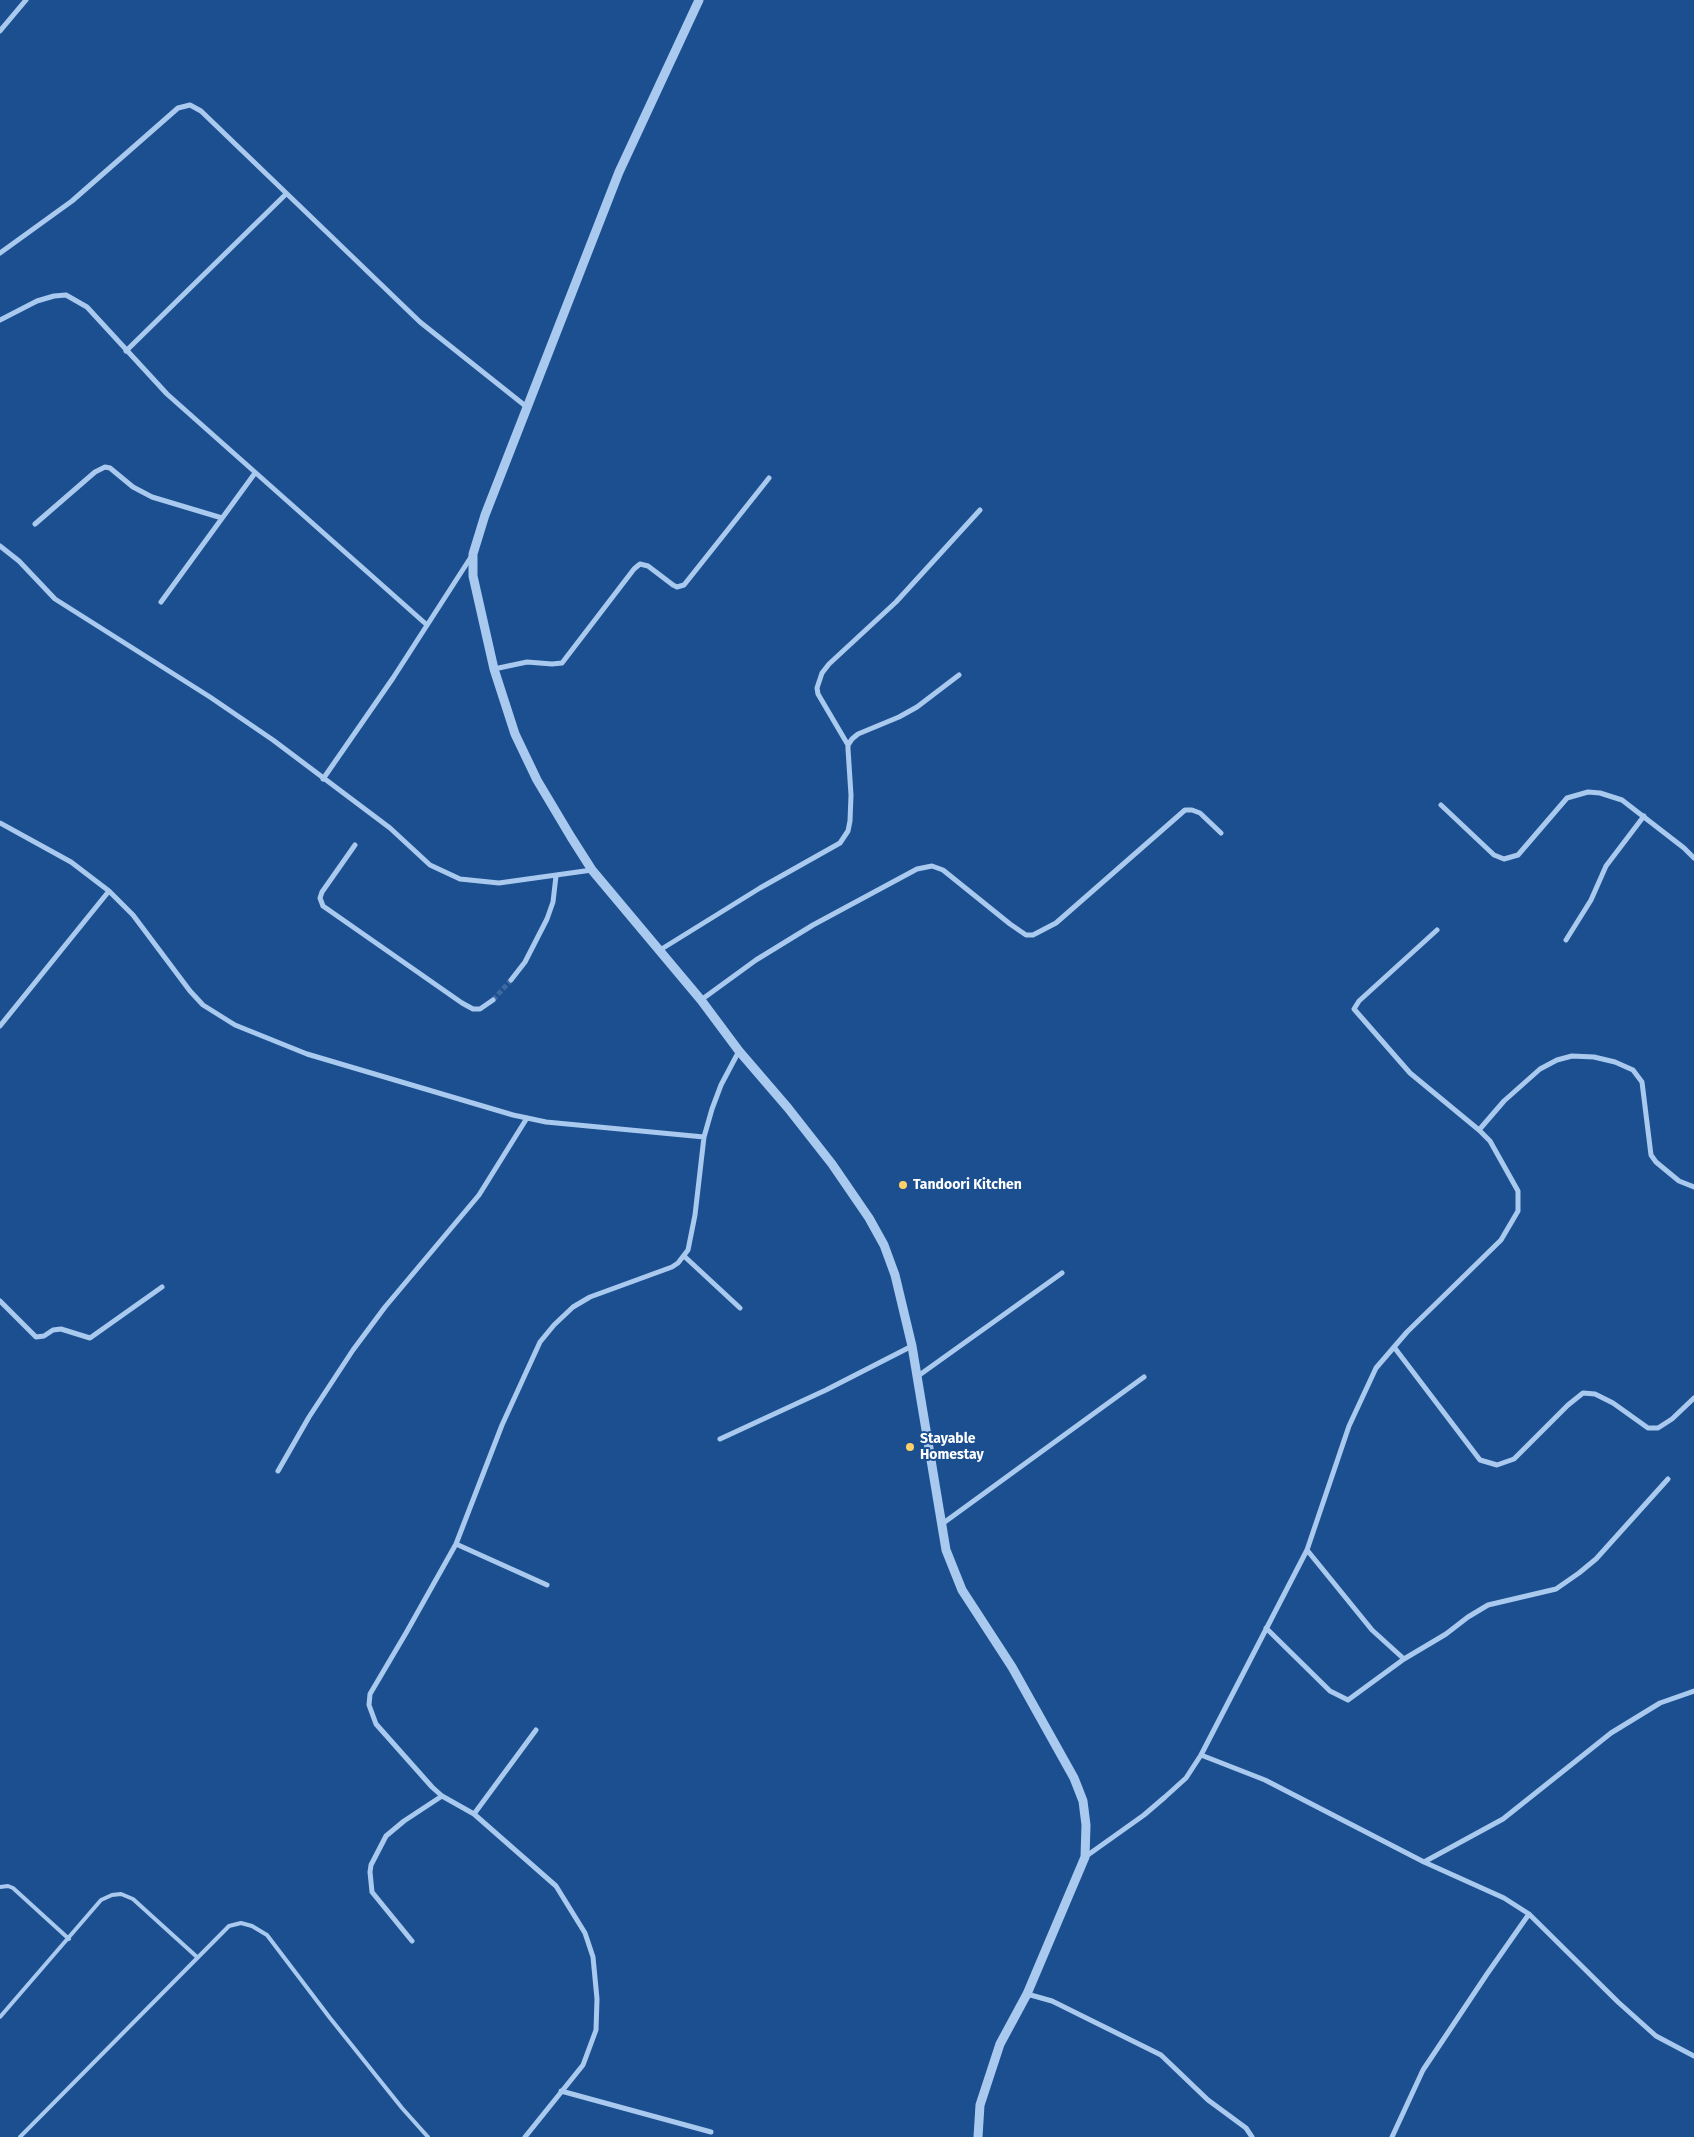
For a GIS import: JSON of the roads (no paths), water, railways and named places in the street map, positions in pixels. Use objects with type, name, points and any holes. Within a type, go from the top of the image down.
[{"type":"street","points":[[0,31],[26,0]]},
{"type":"street","points":[[323,779],[473,554],[485,515],[619,172],[699,0]]},
{"type":"street","points":[[0,253],[72,200],[183,106],[190,105],[201,111],[420,322],[528,408]]},
{"type":"street","points":[[126,351],[286,194]]},
{"type":"street","points":[[0,320],[37,301],[54,296],[66,296],[87,308],[167,394],[427,624]]},
{"type":"street","points":[[35,524],[95,472],[105,467],[110,468],[133,487],[152,497],[222,518]]},
{"type":"street","points":[[161,602],[256,472]]},
{"type":"street","points":[[494,669],[527,662],[562,663],[634,569],[640,564],[648,566],[677,587],[684,585],[769,478]]},
{"type":"street","points":[[660,950],[760,888],[834,847],[845,838],[848,831],[851,795],[848,745],[818,694],[817,688],[822,673],[829,664],[896,602],[980,510]]},
{"type":"street","points":[[0,546],[19,560],[54,599],[210,697],[273,740],[390,828],[430,865],[460,878],[499,883],[592,870]]},
{"type":"street","points":[[473,554],[473,576],[494,669],[515,734],[551,804],[592,870],[660,950],[739,1051],[788,1108],[869,1218],[884,1245],[895,1275],[912,1346],[946,1550],[962,1590],[1012,1667],[1074,1778],[1083,1801],[1085,1857],[1026,1994],[1000,2044],[980,2105],[978,2137]]},
{"type":"street","points":[[848,745],[858,734],[899,717],[916,707],[959,675]]},
{"type":"street","points":[[1441,805],[1494,855],[1504,859],[1518,855],[1567,798],[1588,792],[1600,794],[1622,800],[1684,848],[1694,858]]},
{"type":"street","points":[[701,1000],[756,960],[813,925],[917,868],[932,866],[943,870],[1010,924],[1026,935],[1033,935],[1056,923],[1186,810],[1200,813],[1221,833]]},
{"type":"street","points":[[1566,940],[1591,900],[1606,866],[1644,816]]},
{"type":"street","points":[[0,823],[71,862],[109,890],[133,915],[190,991],[203,1005],[235,1025],[307,1054],[527,1118],[546,1122],[704,1137]]},
{"type":"street","points":[[355,845],[322,892],[320,898],[323,906],[462,1004],[473,1009],[480,1009],[493,1000]]},
{"type":"street","points":[[511,980],[525,962],[547,919],[553,902],[556,876]]},
{"type":"street","points":[[0,1026],[109,890]]},
{"type":"street","points":[[1085,1857],[1166,1798],[1186,1778],[1201,1755],[1306,1550],[1349,1426],[1376,1368],[1394,1347],[1501,1240],[1518,1211],[1518,1191],[1490,1141],[1410,1073],[1354,1009],[1358,1001],[1437,930]]},
{"type":"street","points":[[525,2137],[583,2065],[596,2030],[597,1999],[593,1957],[586,1933],[556,1886],[474,1814],[442,1796],[432,1787],[376,1724],[368,1705],[370,1694],[456,1544],[502,1425],[540,1342],[573,1307],[590,1297],[672,1267],[684,1256],[691,1239],[704,1137],[721,1085],[739,1051]]},
{"type":"street","points":[[1479,1130],[1504,1101],[1540,1069],[1557,1060],[1572,1056],[1594,1057],[1615,1062],[1633,1070],[1642,1082],[1651,1155],[1656,1162],[1680,1181],[1694,1187]]},
{"type":"street","points":[[278,1471],[309,1416],[353,1350],[386,1307],[479,1195],[527,1118]]},
{"type":"street","points":[[684,1256],[740,1308]]},
{"type":"street","points":[[918,1376],[1062,1273]]},
{"type":"street","points":[[0,1301],[36,1336],[44,1336],[53,1330],[61,1329],[90,1338],[162,1287]]},
{"type":"street","points":[[720,1439],[826,1390],[912,1346]]},
{"type":"street","points":[[1394,1347],[1480,1460],[1497,1465],[1514,1458],[1568,1405],[1583,1393],[1595,1394],[1601,1397],[1648,1428],[1658,1428],[1672,1419],[1694,1398]]},
{"type":"street","points":[[942,1524],[1144,1377]]},
{"type":"street","points":[[1266,1628],[1330,1691],[1348,1700],[1404,1659],[1446,1634],[1488,1605],[1556,1588],[1579,1573],[1596,1559],[1668,1479]]},
{"type":"street","points":[[456,1544],[547,1585]]},
{"type":"street","points":[[1306,1550],[1372,1630],[1404,1659]]},
{"type":"street","points":[[1424,1862],[1504,1819],[1612,1733],[1660,1703],[1694,1691]]},
{"type":"street","points":[[474,1814],[536,1730]]},
{"type":"street","points":[[1201,1755],[1265,1780],[1424,1862],[1504,1898],[1529,1914],[1618,2002],[1656,2036],[1694,2056]]},
{"type":"street","points":[[412,1941],[372,1892],[371,1865],[386,1836],[404,1821],[442,1796]]},
{"type":"street","points":[[1392,2137],[1423,2070],[1529,1914]]},
{"type":"street","points":[[1026,1994],[1052,2001],[1162,2055],[1208,2100],[1246,2128],[1252,2137]]},
{"type":"street","points":[[562,2091],[711,2132]]},
{"type":"lane","points":[[0,1887],[8,1886],[13,1888],[69,1939]]},
{"type":"lane","points":[[0,2017],[101,1900],[112,1895],[121,1894],[133,1899],[197,1957]]},
{"type":"lane","points":[[20,2137],[229,1926],[241,1923],[252,1926],[267,1935],[372,2071],[428,2137]]},
{"type":"tunnel","points":[[493,1000],[511,980]]},
{"type":"place","name":"Tandoori Kitchen","points":[[903,1185]]},
{"type":"place","name":"Stayable Homestay","points":[[910,1447]]}]
